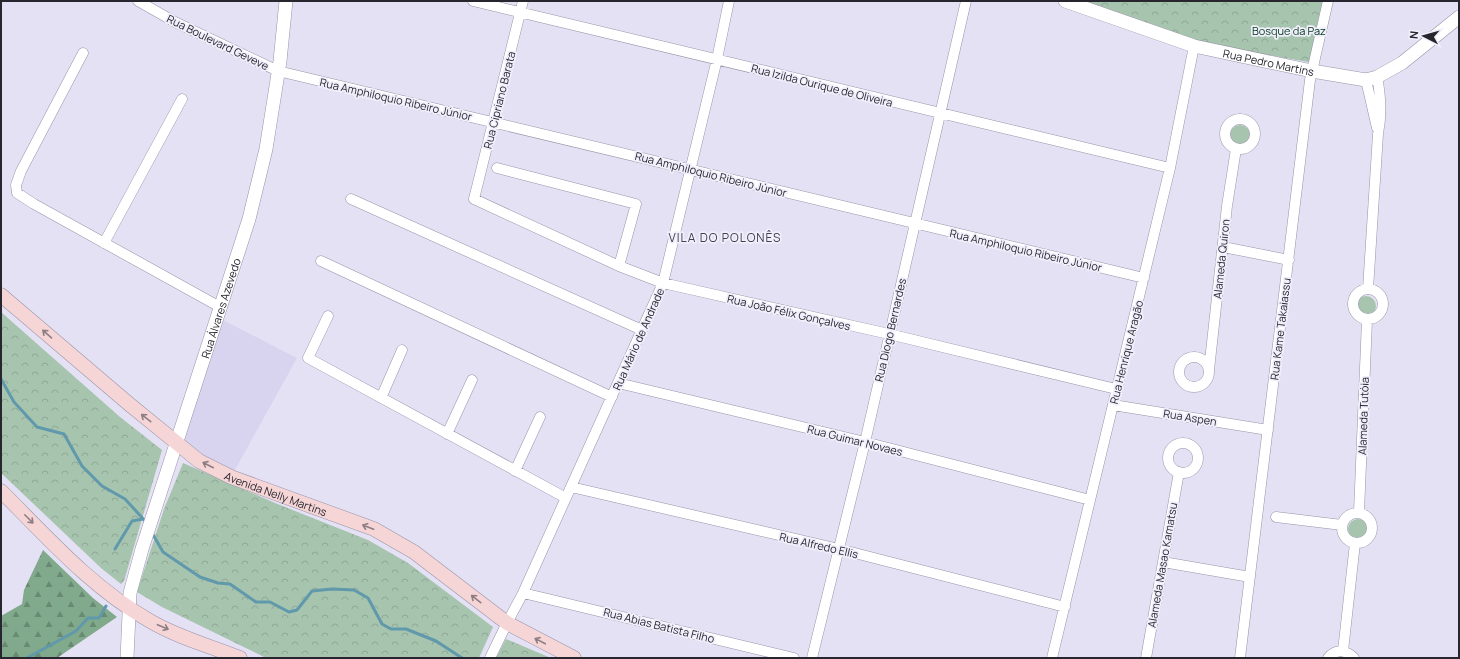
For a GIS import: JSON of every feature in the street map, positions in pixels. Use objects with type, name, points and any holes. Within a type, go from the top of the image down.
[{"type":"main road","name":"Avenida Nelly Martins","points":[[1,295],[175,443],[200,461],[227,475],[374,529],[414,552],[507,623],[574,658]]},
{"type":"main road","points":[[1,492],[93,583],[129,609],[151,622],[240,658]]},
{"type":"street","name":"Rua Boulevard Geveve","points":[[138,1],[175,22],[278,71]]},
{"type":"street","name":"Rua Álvares Azevedo","points":[[127,658],[130,592],[175,443],[249,219],[266,149],[278,71],[286,1]]},
{"type":"street","name":"Rua Izilda Ourique de Oliveira","points":[[473,1],[1170,168]]},
{"type":"street","name":"Rua Cipriano Barata","points":[[474,199],[523,1]]},
{"type":"street","name":"Rua Mário de Andrade","points":[[492,654],[523,593],[663,283],[717,59],[729,1]]},
{"type":"street","name":"Rua Diogo Bernardes","points":[[812,658],[865,442],[966,1]]},
{"type":"street","name":"Rua Pedro Martins","points":[[1065,1],[1194,46],[1312,70],[1372,79]]},
{"type":"street","name":"Rua Kame Takaiassu","points":[[1240,658],[1312,70],[1328,1]]},
{"type":"street","points":[[1368,289],[1381,100],[1372,79],[1402,63],[1459,17]]},
{"type":"street","name":"Rua Henrique Aragão","points":[[1052,658],[1170,168],[1194,46]]},
{"type":"street","points":[[83,53],[21,171],[16,185],[17,193],[34,204],[220,307]]},
{"type":"street","name":"Rua Amphiloquio Ribeiro Júnior","points":[[278,71],[1144,278]]},
{"type":"street","points":[[104,243],[182,99]]},
{"type":"street","name":"Alameda Quiron","points":[[1209,370],[1236,149]]},
{"type":"street","points":[[497,168],[636,204],[619,266]]},
{"type":"street","points":[[351,199],[642,330]]},
{"type":"street","name":"Rua João Félix Gonçalves","points":[[474,199],[619,266],[663,283],[889,334],[1116,389]]},
{"type":"street","points":[[1223,247],[1289,260]]},
{"type":"street","points":[[321,261],[612,397]]},
{"type":"street","points":[[1368,289],[1379,294],[1383,305],[1378,316],[1367,320],[1361,318],[1356,313],[1353,307],[1353,300],[1356,294],[1362,290],[1368,289]]},
{"type":"street","points":[[328,316],[308,358],[566,498]]},
{"type":"street","name":"Alameda Tutóia","points":[[1360,512],[1367,320]]},
{"type":"street","points":[[381,398],[402,350]]},
{"type":"street","points":[[447,434],[472,380]]},
{"type":"street","name":"Rua Guimar Novaes","points":[[618,383],[865,442],[1090,500]]},
{"type":"street","name":"Rua Aspen","points":[[1112,405],[1268,430]]},
{"type":"street","points":[[515,471],[540,416]]},
{"type":"street","name":"Alameda Masao Kamatsu","points":[[1146,658],[1179,472]]},
{"type":"street","name":"Rua Alfredo Ellis","points":[[571,487],[839,550],[1065,607]]},
{"type":"street","points":[[1360,512],[1369,519],[1372,530],[1366,540],[1355,543],[1345,536],[1342,525],[1345,518],[1352,513],[1360,512]]},
{"type":"street","points":[[1276,517],[1342,525]]},
{"type":"street","points":[[1343,651],[1355,543]]},
{"type":"street","points":[[1163,562],[1250,578]]},
{"type":"street","name":"Rua Abias Batista Filho","points":[[523,593],[794,658]]},
{"type":"street","points":[[1328,658],[1337,651],[1349,653],[1354,658]]},
{"type":"shaded area","points":[[217,317],[297,358],[231,477],[175,443]]},
{"type":"green space","name":"Bosque da Paz","points":[[1072,1],[1327,1],[1314,63],[1200,43]]},
{"type":"green space","points":[[1240,125],[1247,128],[1250,135],[1247,142],[1240,145],[1233,142],[1230,135],[1233,128]]},
{"type":"green space","points":[[1366,296],[1373,299],[1376,306],[1373,313],[1366,316],[1359,313],[1356,306],[1359,299]]},
{"type":"green space","points":[[1,312],[120,417],[162,450],[124,581],[121,584],[101,568],[1,473]]},
{"type":"green space","points":[[183,463],[275,503],[368,540],[408,563],[493,627],[479,658],[266,658],[162,607],[137,592],[164,509]]},
{"type":"green space","points":[[1358,519],[1365,522],[1368,529],[1365,536],[1358,539],[1351,536],[1348,529],[1351,522]]},
{"type":"green space","points":[[43,550],[93,598],[117,617],[57,658],[1,658],[1,616],[22,604],[24,590]]},
{"type":"green space","points":[[506,639],[551,658],[496,658]]},
{"type":"waterway","points":[[1,379],[14,402],[37,427],[64,434],[82,466],[102,486],[125,499],[147,523]]},
{"type":"waterway","points":[[115,549],[132,521],[143,519]]},
{"type":"waterway","points":[[151,531],[163,552],[200,577],[218,583],[230,584],[256,602],[270,602],[289,612],[297,610],[312,591],[332,589],[354,590],[368,598],[382,624],[391,629],[406,629],[436,641],[462,658]]},
{"type":"waterway","points":[[27,658],[76,631],[88,618],[99,618],[106,606]]},
{"type":"district","name":"VILA DO POLONÊS","points":[[725,237]]}]
